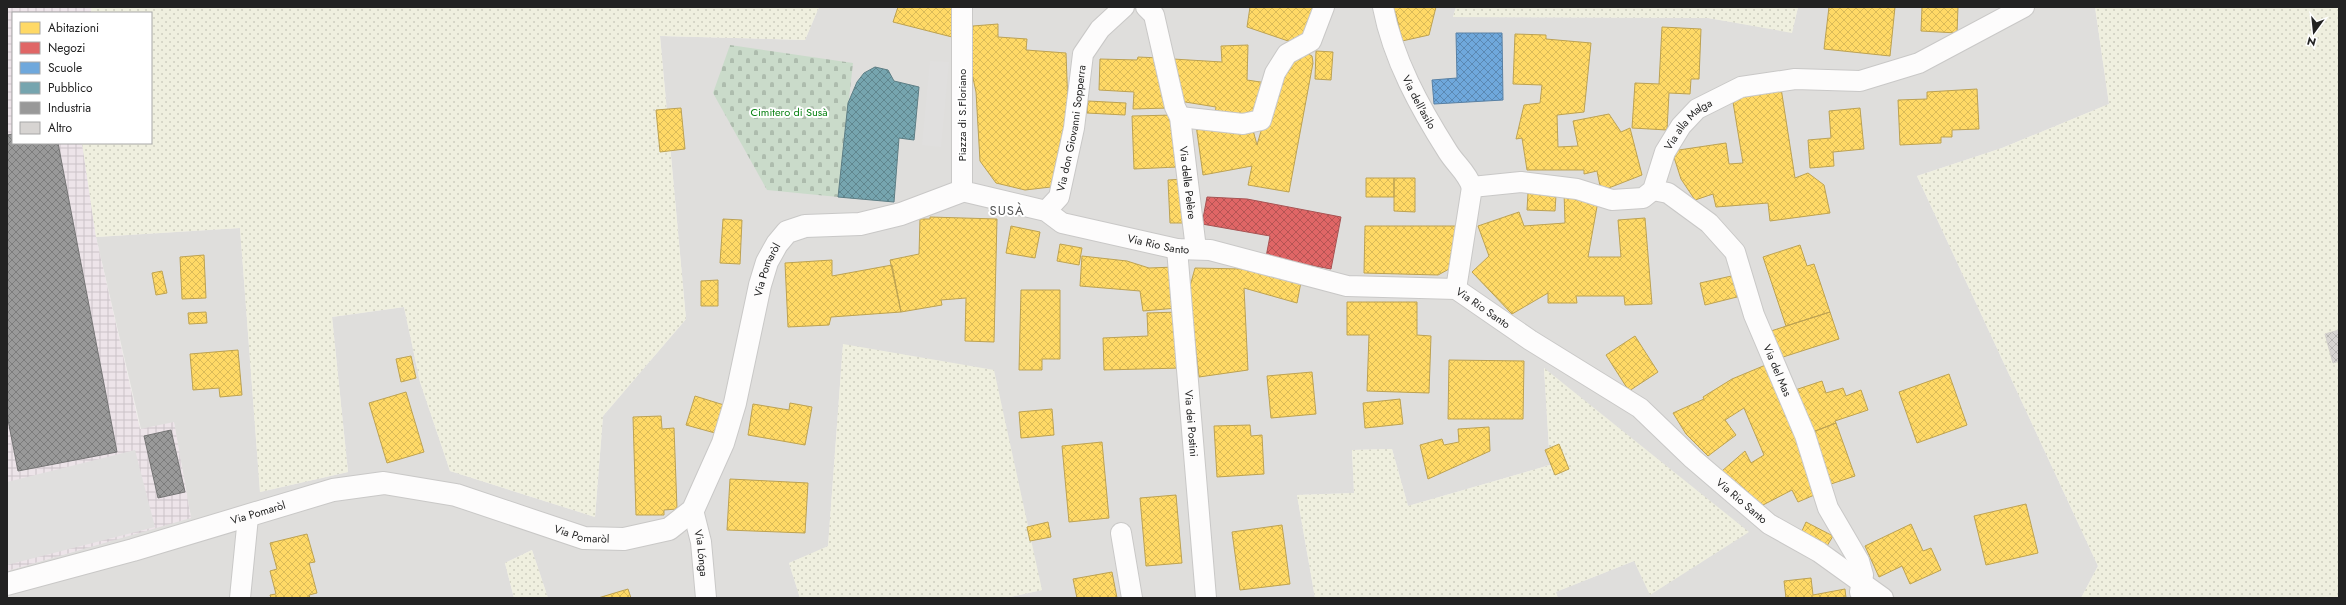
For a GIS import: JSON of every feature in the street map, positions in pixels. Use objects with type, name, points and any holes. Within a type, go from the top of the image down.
[{"type":"street","name":"Piazza di S.Floriano","points":[[962,7],[962,191]]},
{"type":"street","name":"Via don Giovanni Sopperra","points":[[1046,211],[1059,197],[1074,128],[1084,54],[1100,29],[1124,7]]},
{"type":"street","name":"Via delle Pelère","points":[[1146,7],[1154,15],[1175,107],[1180,117],[1187,249]]},
{"type":"street","points":[[1180,117],[1243,124],[1261,120],[1275,73],[1287,54],[1310,41],[1324,7]]},
{"type":"street","name":"Via dell'asilo","points":[[1383,7],[1387,28],[1401,64],[1424,111],[1449,153],[1467,174],[1472,187]]},
{"type":"street","name":"Via alla Malga","points":[[1653,190],[1665,152],[1681,126],[1697,109],[1741,87],[1795,79],[1860,81],[1919,63],[2024,7]]},
{"type":"street","points":[[1456,289],[1467,227],[1472,187],[1521,182],[1577,189],[1612,200],[1643,198],[1653,190]]},
{"type":"street","name":"Via del Mas","points":[[1653,190],[1668,193],[1709,223],[1735,252],[1754,315],[1805,435],[1828,508],[1859,561],[1863,575],[1860,590]]},
{"type":"street","name":"Via Rio Santo","points":[[962,191],[1046,211],[1062,223],[1187,249],[1210,250],[1347,286],[1456,289],[1530,340],[1640,408],[1693,459],[1769,524],[1819,552],[1860,590],[1883,598]]},
{"type":"street","name":"Via Pomaròl","points":[[7,584],[248,517],[333,490],[384,483],[456,495],[584,538],[624,539],[669,529],[693,510],[723,443],[731,416],[760,285],[767,262],[777,244],[787,232],[805,226],[860,224],[901,214],[962,191]]},
{"type":"street","name":"Via dei Postini","points":[[1187,249],[1206,598]]},
{"type":"street","name":"Via Lónga","points":[[693,510],[700,542],[706,598]]},
{"type":"street","points":[[240,598],[248,517]]},
{"type":"street","points":[[1122,533],[1132,598]]},
{"type":"shaded area","points":[[7,7],[91,7],[91,12],[12,12],[12,144],[82,144],[96,237],[140,429],[174,422],[191,518],[7,571]]},
{"type":"shaded area","points":[[819,7],[1456,7],[1453,17],[1708,18],[1792,32],[1798,7],[2095,7],[2109,104],[2002,148],[1917,176],[2098,566],[2081,598],[1558,598],[1555,592],[1634,561],[1650,595],[1544,368],[1550,465],[1408,506],[1392,449],[1352,450],[1354,493],[1297,495],[1315,598],[1006,598],[1042,590],[843,344],[828,547],[789,563],[800,598],[548,598],[532,550],[505,563],[514,598],[7,598],[7,571],[191,517],[174,423],[141,429],[96,237],[240,228],[260,492],[348,472],[332,317],[404,307],[420,382],[450,471],[595,517],[603,416],[686,319],[660,36],[805,40]]},
{"type":"shaded area","points":[[930,61],[949,62],[941,147],[922,145]]},
{"type":"shaded area","points":[[135,450],[155,527],[7,565],[7,482]]},
{"type":"green space","points":[[91,7],[819,7],[805,40],[660,36],[686,319],[603,416],[595,517],[450,471],[420,382],[404,307],[332,317],[348,472],[260,492],[240,228],[96,237],[82,144],[152,144],[152,12],[91,12]]},
{"type":"green space","points":[[1456,7],[1798,7],[1792,33],[1708,18],[1453,17]]},
{"type":"green space","points":[[2095,7],[2339,7],[2339,598],[2081,598],[2098,566],[1917,176],[2002,148],[2109,104]]},
{"type":"green space","name":"Cimitero di Susà","points":[[730,45],[853,63],[838,197],[767,190],[713,93]]},
{"type":"green space","points":[[843,344],[994,370],[1042,590],[1006,598],[800,598],[789,563],[828,546]]},
{"type":"green space","points":[[1544,368],[1749,532],[1650,595],[1634,561],[1556,592],[1558,598],[1315,598],[1297,495],[1354,493],[1352,450],[1392,449],[1408,506],[1550,465]]},
{"type":"green space","points":[[532,550],[548,598],[514,598],[505,563]]},
{"type":"building: Abitazioni","points":[[898,7],[953,7],[952,37],[893,22]]},
{"type":"building: Abitazioni","points":[[1250,7],[1314,7],[1309,24],[1297,44],[1247,27]]},
{"type":"building: Abitazioni","points":[[1388,7],[1436,7],[1429,35],[1402,41],[1396,14],[1389,15]]},
{"type":"building: Abitazioni","points":[[1829,7],[1895,7],[1890,56],[1824,49]]},
{"type":"building: Abitazioni","points":[[1922,7],[1958,7],[1957,33],[1921,31]]},
{"type":"building: Abitazioni","points":[[998,24],[998,37],[1027,39],[1026,50],[1066,53],[1068,107],[1051,187],[1025,190],[996,183],[980,161],[976,92],[970,64],[973,26]]},
{"type":"building: Abitazioni","points":[[1662,27],[1701,29],[1699,79],[1691,79],[1690,94],[1669,93],[1667,130],[1632,128],[1635,83],[1659,84]]},
{"type":"building: Abitazioni","points":[[1515,34],[1546,35],[1546,39],[1591,43],[1584,112],[1557,115],[1558,147],[1578,146],[1573,121],[1609,114],[1621,132],[1630,128],[1642,175],[1601,191],[1597,171],[1584,174],[1584,170],[1527,170],[1522,138],[1516,139],[1524,105],[1540,103],[1542,85],[1513,84]]},
{"type":"building: Abitazioni","points":[[1248,45],[1247,80],[1267,83],[1259,114],[1244,116],[1228,112],[1215,113],[1216,107],[1179,101],[1173,59],[1222,62],[1221,46]]},
{"type":"building: Abitazioni","points":[[1301,50],[1312,56],[1313,63],[1289,192],[1248,185],[1252,166],[1203,175],[1196,125],[1221,125],[1231,133],[1253,130],[1257,145],[1276,79]]},
{"type":"building: Abitazioni","points":[[1316,51],[1333,52],[1331,80],[1315,79]]},
{"type":"building: Abitazioni","points":[[1138,57],[1160,58],[1168,108],[1133,109],[1134,92],[1099,90],[1100,59],[1137,60]]},
{"type":"building: Abitazioni","points":[[1781,88],[1795,178],[1808,173],[1824,185],[1830,213],[1770,221],[1768,203],[1716,207],[1713,194],[1695,200],[1681,179],[1672,151],[1726,143],[1729,164],[1743,163],[1732,96]]},
{"type":"building: Abitazioni","points":[[1977,89],[1979,129],[1952,130],[1952,137],[1941,137],[1941,143],[1900,145],[1898,100],[1927,99],[1927,92]]},
{"type":"building: Abitazioni","points":[[1088,101],[1126,103],[1125,115],[1087,113]]},
{"type":"building: Abitazioni","points":[[681,108],[685,149],[660,152],[656,110]]},
{"type":"building: Abitazioni","points":[[1860,108],[1864,149],[1833,152],[1834,166],[1810,168],[1808,140],[1831,138],[1829,111]]},
{"type":"building: Abitazioni","points":[[1174,115],[1177,167],[1134,169],[1132,116]]},
{"type":"building: Abitazioni","points":[[1366,178],[1394,178],[1394,197],[1366,197]]},
{"type":"building: Abitazioni","points":[[1394,178],[1415,178],[1415,212],[1394,211]]},
{"type":"building: Abitazioni","points":[[1185,179],[1187,223],[1170,223],[1168,180]]},
{"type":"building: Abitazioni","points":[[1564,192],[1598,201],[1588,257],[1621,257],[1618,220],[1645,218],[1652,304],[1625,305],[1624,296],[1576,296],[1577,303],[1548,303],[1548,293],[1512,314],[1472,272],[1489,256],[1478,226],[1519,212],[1524,226],[1565,223]]},
{"type":"building: Abitazioni","points":[[1528,193],[1556,195],[1555,211],[1527,210]]},
{"type":"building: Abitazioni","points":[[930,217],[997,219],[994,342],[965,341],[966,298],[941,300],[942,305],[901,312],[890,260],[919,254],[920,219],[930,219]]},
{"type":"building: Abitazioni","points":[[723,219],[742,220],[740,264],[720,263]]},
{"type":"building: Abitazioni","points":[[1011,226],[1040,232],[1035,258],[1006,253]]},
{"type":"building: Abitazioni","points":[[1365,226],[1457,226],[1451,268],[1438,275],[1364,273]]},
{"type":"building: Abitazioni","points":[[1060,244],[1082,248],[1079,265],[1057,261]]},
{"type":"building: Abitazioni","points":[[1800,245],[1807,266],[1814,264],[1830,312],[1786,326],[1763,257]]},
{"type":"building: Abitazioni","points":[[204,255],[206,298],[182,299],[180,257]]},
{"type":"building: Abitazioni","points":[[1082,256],[1127,261],[1149,268],[1175,267],[1177,308],[1143,311],[1140,291],[1080,286]]},
{"type":"building: Abitazioni","points":[[832,260],[832,276],[892,265],[901,312],[831,317],[829,325],[788,327],[785,263]]},
{"type":"building: Abitazioni","points":[[1195,268],[1242,269],[1301,282],[1297,303],[1244,288],[1248,370],[1199,377],[1189,290]]},
{"type":"building: Abitazioni","points":[[162,271],[167,293],[156,295],[152,273]]},
{"type":"building: Abitazioni","points":[[1736,275],[1741,296],[1705,305],[1700,283]]},
{"type":"building: Abitazioni","points":[[718,280],[718,306],[701,306],[701,281]]},
{"type":"building: Abitazioni","points":[[1021,290],[1060,290],[1060,359],[1042,359],[1042,370],[1019,370]]},
{"type":"building: Abitazioni","points":[[1347,302],[1417,302],[1417,335],[1431,336],[1429,393],[1367,391],[1369,335],[1347,335]]},
{"type":"building: Abitazioni","points":[[206,312],[207,323],[189,324],[188,313]]},
{"type":"building: Abitazioni","points":[[1179,312],[1181,368],[1104,370],[1103,338],[1148,336],[1147,313]]},
{"type":"building: Abitazioni","points":[[1830,312],[1839,339],[1780,358],[1771,331]]},
{"type":"building: Abitazioni","points":[[1635,336],[1658,372],[1629,391],[1606,355]]},
{"type":"building: Abitazioni","points":[[238,350],[242,395],[220,397],[219,388],[193,390],[190,354]]},
{"type":"building: Abitazioni","points":[[411,356],[416,378],[401,382],[396,359]]},
{"type":"building: Abitazioni","points":[[1449,360],[1524,361],[1523,419],[1448,419]]},
{"type":"building: Abitazioni","points":[[1768,364],[1819,493],[1798,502],[1792,490],[1761,506],[1722,471],[1745,451],[1751,463],[1764,455],[1744,408],[1725,420],[1736,435],[1708,456],[1686,434],[1673,413],[1704,399],[1703,397],[1732,379]]},
{"type":"building: Abitazioni","points":[[1312,372],[1316,414],[1271,418],[1267,376]]},
{"type":"building: Abitazioni","points":[[1949,374],[1967,425],[1917,443],[1899,392]]},
{"type":"building: Abitazioni","points":[[1822,381],[1826,393],[1843,388],[1846,396],[1861,390],[1868,410],[1835,421],[1836,423],[1810,433],[1795,390]]},
{"type":"building: Abitazioni","points":[[406,392],[424,452],[387,463],[369,403]]},
{"type":"building: Abitazioni","points":[[695,396],[724,405],[715,433],[686,425]]},
{"type":"building: Abitazioni","points":[[1400,399],[1403,424],[1365,428],[1363,403]]},
{"type":"building: Abitazioni","points":[[790,403],[812,407],[805,445],[748,435],[753,404],[789,410]]},
{"type":"building: Abitazioni","points":[[1052,409],[1054,435],[1021,438],[1019,412]]},
{"type":"building: Abitazioni","points":[[661,416],[662,429],[674,428],[677,509],[664,510],[664,515],[636,515],[633,417]]},
{"type":"building: Abitazioni","points":[[1836,423],[1855,476],[1828,485],[1810,433]]},
{"type":"building: Abitazioni","points":[[1250,425],[1251,436],[1262,435],[1264,474],[1217,477],[1214,426]]},
{"type":"building: Abitazioni","points":[[1489,427],[1490,451],[1428,479],[1420,445],[1442,439],[1444,445],[1459,442],[1458,429]]},
{"type":"building: Abitazioni","points":[[1102,442],[1109,518],[1069,522],[1062,446]]},
{"type":"building: Abitazioni","points":[[1559,444],[1569,469],[1555,475],[1545,450]]},
{"type":"building: Abitazioni","points":[[730,479],[808,483],[805,533],[727,530]]},
{"type":"building: Abitazioni","points":[[1176,495],[1182,563],[1146,566],[1140,498]]},
{"type":"building: Abitazioni","points":[[2026,504],[2038,553],[1986,565],[1974,516]]},
{"type":"building: Abitazioni","points":[[1048,522],[1051,537],[1030,541],[1027,527]]},
{"type":"building: Abitazioni","points":[[1806,522],[1833,536],[1827,546],[1801,533]]},
{"type":"building: Abitazioni","points":[[1911,524],[1923,551],[1931,548],[1941,570],[1910,584],[1902,566],[1879,577],[1865,546]]},
{"type":"building: Abitazioni","points":[[1282,525],[1290,584],[1240,590],[1232,532]]},
{"type":"building: Abitazioni","points":[[307,534],[315,562],[309,563],[317,593],[309,595],[310,598],[271,598],[270,595],[276,594],[270,571],[277,569],[270,543]]},
{"type":"building: Abitazioni","points":[[1112,572],[1117,598],[1077,598],[1073,579]]},
{"type":"building: Abitazioni","points":[[1811,578],[1813,595],[1845,589],[1846,598],[1786,598],[1784,581]]},
{"type":"building: Abitazioni","points":[[628,589],[631,598],[598,598]]},
{"type":"building: Negozi","points":[[1207,197],[1247,199],[1341,217],[1331,269],[1266,257],[1270,236],[1202,224]]},
{"type":"building: Scuole","points":[[1456,33],[1502,33],[1503,100],[1434,104],[1432,80],[1457,78]]},
{"type":"building: Pubblico","points":[[875,67],[888,70],[894,81],[919,87],[914,140],[899,138],[894,202],[838,197],[848,103],[857,82],[864,73]]},
{"type":"building: Industria","points":[[12,134],[12,144],[58,144],[117,452],[18,471],[7,415],[7,135]]},
{"type":"building: Industria","points":[[171,430],[185,492],[158,498],[144,436]]},
{"type":"building: Altro","points":[[2339,330],[2339,361],[2333,363],[2325,334]]},
{"type":"district","name":"SUSÀ","points":[[1007,210]]}]
